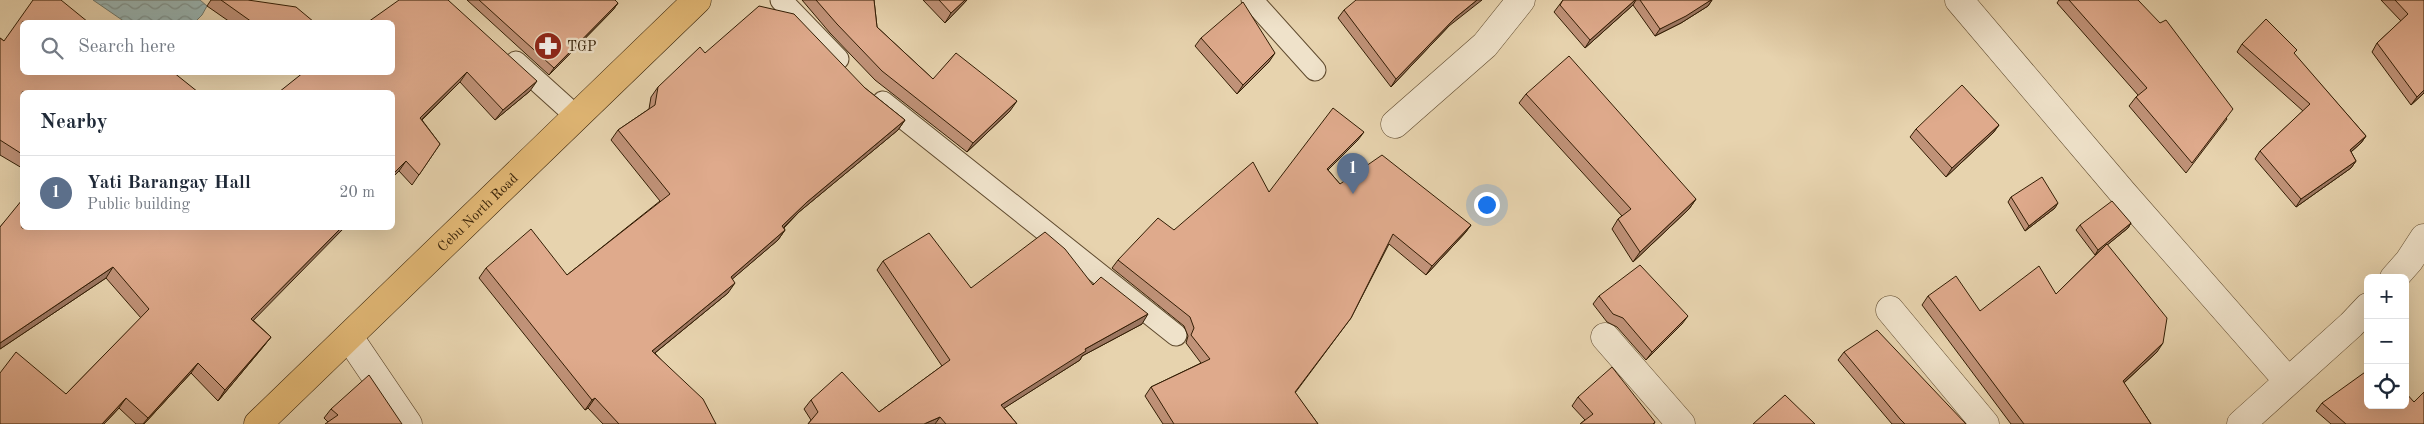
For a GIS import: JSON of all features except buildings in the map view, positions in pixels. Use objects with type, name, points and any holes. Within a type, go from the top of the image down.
[{"type":"main road","name":"Cebu North Road","points":[[258,424],[578,118],[697,0]]},
{"type":"street","points":[[1395,124],[1485,45],[1520,0]]},
{"type":"street","points":[[1959,0],[2123,193],[2288,381]]},
{"type":"street","points":[[2398,274],[2409,261],[2424,238]]},
{"type":"street","points":[[1890,310],[1985,424]]},
{"type":"street","points":[[2242,424],[2364,311]]},
{"type":"street","points":[[349,337],[408,424]]},
{"type":"street","points":[[1605,337],[1680,424]]},
{"type":"lane","points":[[781,0],[860,82],[1176,335]]},
{"type":"lane","points":[[1252,0],[1315,70]]},
{"type":"lane","points":[[504,51],[578,118]]},
{"type":"water","points":[[93,0],[200,0],[207,6],[197,20],[122,20]]},
{"type":"place","name":"TGP","points":[[548,46]]},
{"type":"place","name":"Yati Barangay Hall","points":[[1353,194]]}]
